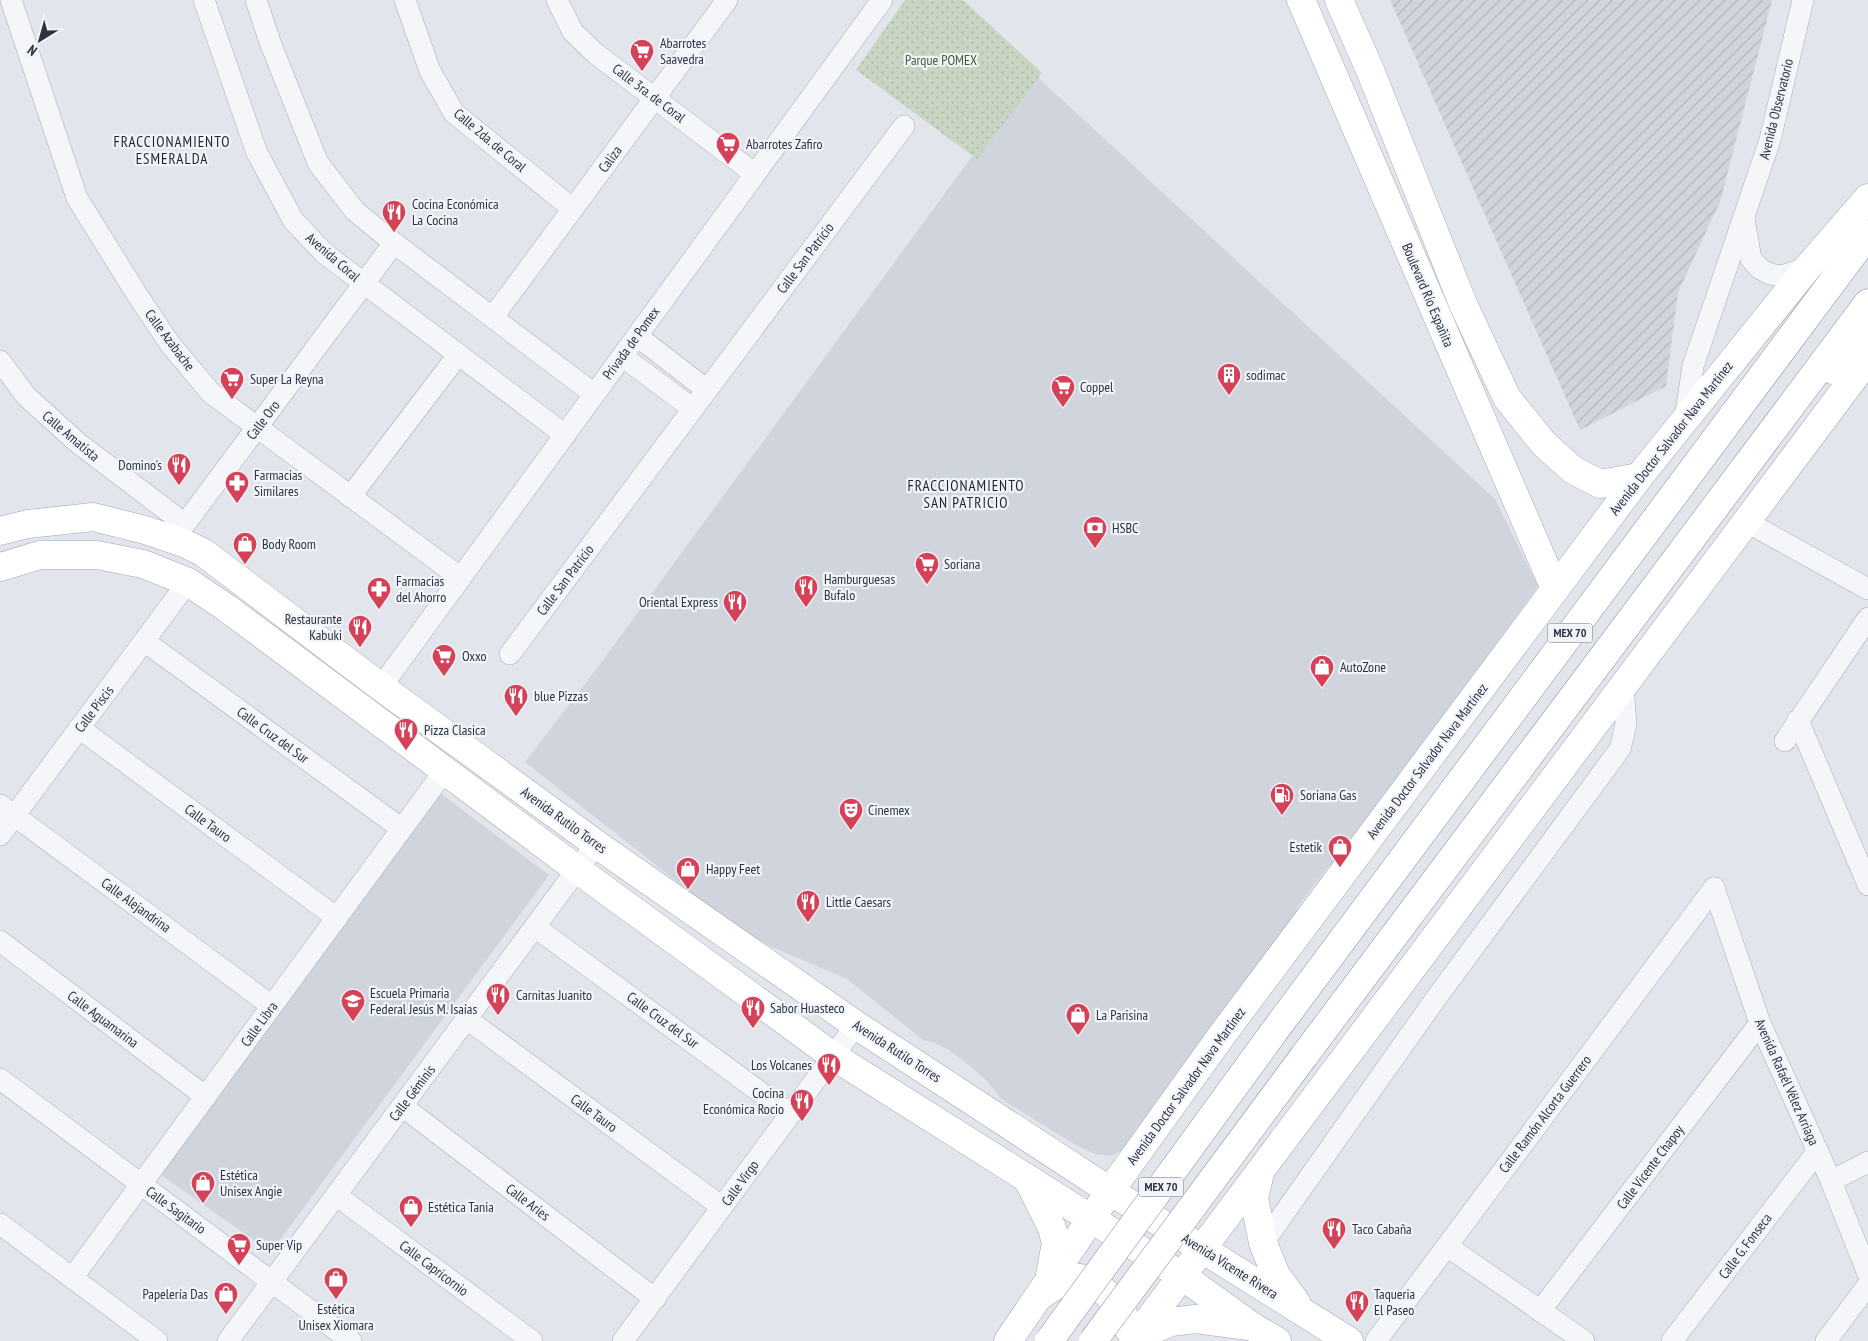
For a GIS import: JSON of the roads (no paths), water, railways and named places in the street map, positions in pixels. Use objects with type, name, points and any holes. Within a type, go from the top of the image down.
[{"type":"main road","name":"Boulevard Río Españita","points":[[1301,0],[1555,589]]},
{"type":"main road","name":"Boulevard Río Españita","points":[[1339,0],[1370,70],[1463,304],[1507,398],[1544,444],[1573,470],[1600,484],[1639,477]]},
{"type":"main road","name":"Avenida Doctor Salvador Nava Martínez","points":[[1008,1341],[1110,1191],[1222,1035],[1639,477],[1808,267],[1868,198]]},
{"type":"main road","name":"MEX 70","points":[[1048,1341],[1273,1033],[1868,234]]},
{"type":"main road","name":"MEX 70","points":[[1093,1341],[1868,303]]},
{"type":"main road","points":[[1784,414],[1868,338]]},
{"type":"main road","points":[[1132,1340],[1182,1276],[1868,359]]},
{"type":"main road","name":"Avenida Rutilo Torres","points":[[0,531],[28,524],[93,517],[145,530],[184,534],[204,553],[381,687],[596,844],[856,1025],[1110,1191]]},
{"type":"main road","points":[[0,567],[40,555],[97,555],[143,564],[188,582],[228,609],[578,870],[833,1056],[1182,1276],[1253,1327],[1277,1341]]},
{"type":"main road","points":[[1261,1170],[1254,1198],[1263,1242],[1276,1275],[1304,1312]]},
{"type":"main road","points":[[1027,1178],[1052,1228],[1056,1243],[1044,1289]]},
{"type":"main road","name":"Avenida Vicente Rivera","points":[[1110,1191],[1349,1341]]},
{"type":"main road","points":[[1044,1289],[1080,1278],[1096,1285],[1116,1301],[1127,1323],[1132,1340]]},
{"type":"main road","points":[[1132,1340],[1171,1322],[1195,1319],[1253,1327]]},
{"type":"street","name":"Calle Azabache","points":[[11,0],[77,198],[170,344],[211,393],[460,578]]},
{"type":"street","name":"Avenida Coral","points":[[204,0],[257,153],[293,220],[324,253],[565,435]]},
{"type":"street","points":[[256,0],[270,42],[318,163],[355,211],[394,243],[594,394]]},
{"type":"street","name":"Calle 2da. de Coral","points":[[405,0],[430,71],[454,113],[573,209]]},
{"type":"street","name":"Calle 3ra. de Coral","points":[[557,0],[573,32],[596,54],[755,174]]},
{"type":"street","name":"Caliza","points":[[493,317],[727,0]]},
{"type":"street","name":"Privada de Pomex","points":[[381,687],[882,0]]},
{"type":"street","name":"Avenida Observatorio","points":[[1685,418],[1692,366],[1770,140],[1803,0]]},
{"type":"street","name":"Calle San Patricio","points":[[510,654],[904,126]]},
{"type":"street","points":[[1743,216],[1750,259],[1759,268],[1770,274],[1782,276],[1808,267]]},
{"type":"street","name":"Calle Oro","points":[[184,534],[257,428],[394,243]]},
{"type":"street","points":[[636,336],[707,390]]},
{"type":"street","points":[[350,497],[458,355]]},
{"type":"street","points":[[622,356],[693,409]]},
{"type":"street","name":"Calle Amatista","points":[[0,361],[26,396],[78,444],[184,534]]},
{"type":"street","points":[[1746,522],[1868,589]]},
{"type":"street","name":"Calle Piscis","points":[[0,835],[7,810],[79,728],[188,582]]},
{"type":"street","points":[[1785,741],[1868,618]]},
{"type":"street","name":"Calle Cruz del Sur","points":[[144,641],[402,829]]},
{"type":"street","points":[[1263,1242],[1434,1001],[1620,749],[1626,724],[1623,686]]},
{"type":"street","points":[[1798,720],[1868,885]]},
{"type":"street","name":"Calle Tauro","points":[[79,728],[337,918]]},
{"type":"street","name":"Calle Libra","points":[[73,1277],[445,770]]},
{"type":"street","name":"Calle Alejandrina","points":[[7,810],[272,1006]]},
{"type":"street","name":"Calle Géminis","points":[[228,1341],[596,844]]},
{"type":"street","name":"Avenida Rafaél Vélez Arriaga","points":[[1714,888],[1760,1023],[1818,1151],[1835,1179],[1868,1274]]},
{"type":"street","name":"Calle Ramón Alcorta Guerrero","points":[[1376,1341],[1714,888]]},
{"type":"street","name":"Calle Cruz del Sur","points":[[535,928],[790,1114]]},
{"type":"street","name":"Calle Aguamarina","points":[[0,941],[206,1097]]},
{"type":"street","name":"Calle Tauro","points":[[467,1019],[722,1207]]},
{"type":"street","name":"Calle Vicente Chapoy","points":[[1540,1311],[1760,1023]]},
{"type":"street","name":"Calle Virgo","points":[[624,1341],[856,1025]]},
{"type":"street","name":"Calle Sagitario","points":[[0,1079],[351,1341]]},
{"type":"street","name":"Calle Aries","points":[[402,1106],[655,1299]]},
{"type":"street","name":"Calle G. Fonseca","points":[[1672,1341],[1818,1151]]},
{"type":"street","points":[[1835,1179],[1868,1162]]},
{"type":"street","name":"Calle Capricornio","points":[[336,1195],[532,1341]]},
{"type":"street","points":[[0,1224],[157,1341]]},
{"type":"street","points":[[1447,1246],[1584,1341]]},
{"type":"street","points":[[1826,1341],[1868,1285]]},
{"type":"place","name":"Abarrotes Saavedra","points":[[642,72]]},
{"type":"place","name":"Abarrotes Zafiro","points":[[728,165]]},
{"type":"place","name":"Cocina Económica La Cocina","points":[[394,233]]},
{"type":"place","name":"sodimac","points":[[1229,396]]},
{"type":"place","name":"Super La Reyna","points":[[232,400]]},
{"type":"place","name":"Coppel","points":[[1063,408]]},
{"type":"place","name":"Domino's","points":[[179,486]]},
{"type":"place","name":"Farmacias Similares","points":[[237,504]]},
{"type":"place","name":"HSBC","points":[[1095,549]]},
{"type":"place","name":"Body Room","points":[[245,565]]},
{"type":"place","name":"Soriana","points":[[927,585]]},
{"type":"place","name":"Hamburguesas Bufalo","points":[[806,608]]},
{"type":"place","name":"Farmacias del Ahorro","points":[[379,610]]},
{"type":"place","name":"Oriental Express","points":[[735,623]]},
{"type":"place","name":"Restaurante Kabuki","points":[[360,648]]},
{"type":"place","name":"Oxxo","points":[[444,677]]},
{"type":"place","name":"AutoZone","points":[[1322,688]]},
{"type":"place","name":"blue Pizzas","points":[[516,717]]},
{"type":"place","name":"Pizza Clasica","points":[[406,751]]},
{"type":"place","name":"Soriana Gas","points":[[1282,816]]},
{"type":"place","name":"Cinemex","points":[[851,831]]},
{"type":"place","name":"Estetik","points":[[1340,868]]},
{"type":"place","name":"Happy Feet","points":[[688,890]]},
{"type":"place","name":"Little Caesars","points":[[808,923]]},
{"type":"place","name":"Carnitas Juanito","points":[[498,1016]]},
{"type":"place","name":"Escuela Primaria Federal Jesús M. Isaías","points":[[353,1022]]},
{"type":"place","name":"Sabor Huasteco","points":[[753,1029]]},
{"type":"place","name":"La Parisina","points":[[1078,1036]]},
{"type":"place","name":"Los Volcanes","points":[[829,1086]]},
{"type":"place","name":"Cocina Económica Rocio","points":[[802,1122]]},
{"type":"place","name":"Estética Unisex Angie","points":[[203,1204]]},
{"type":"place","name":"Estética Tania","points":[[411,1228]]},
{"type":"place","name":"Taco Cabaña","points":[[1334,1250]]},
{"type":"place","name":"Super Vip","points":[[239,1266]]},
{"type":"place","name":"Estética Unisex Xiomara","points":[[336,1300]]},
{"type":"place","name":"Papelería Das","points":[[226,1315]]},
{"type":"place","name":"Taqueria El Paseo","points":[[1357,1323]]},
{"type":"district","name":"FRACCIONAMIENTO ESMERALDA","points":[[172,150]]},
{"type":"district","name":"FRACCIONAMIENTO SAN PATRICIO","points":[[966,494]]},
{"type":"park label","name":"Parque POMEX","points":[[941,60]]}]
